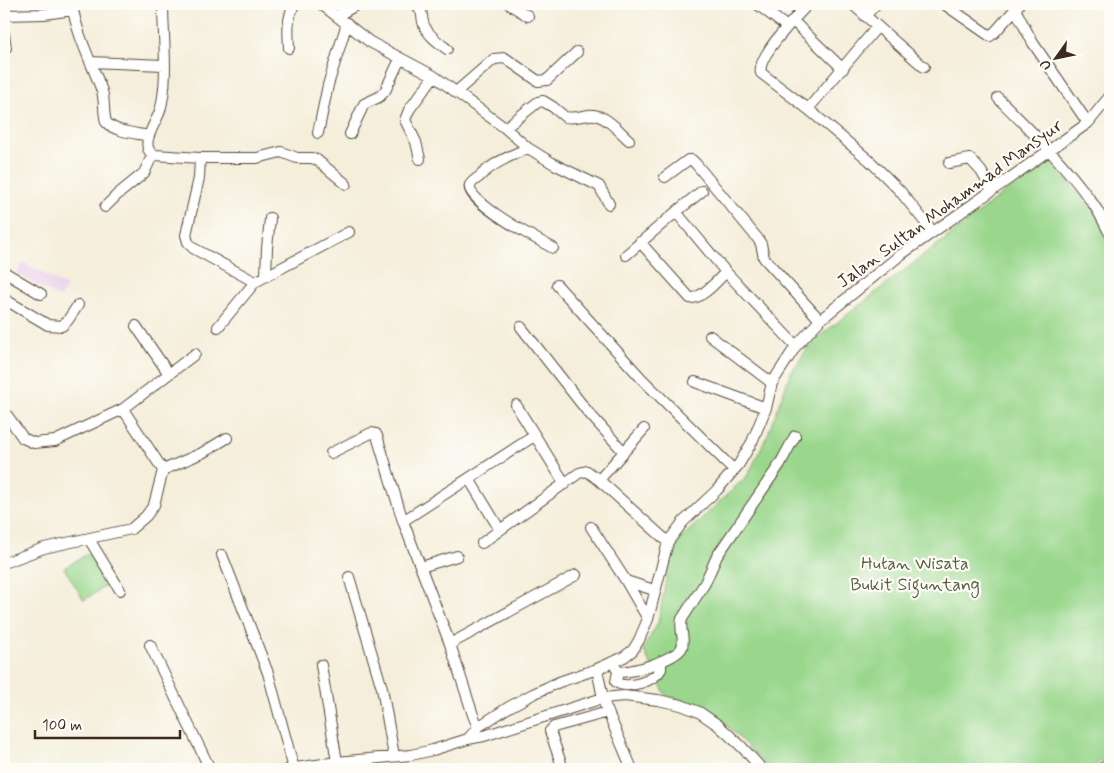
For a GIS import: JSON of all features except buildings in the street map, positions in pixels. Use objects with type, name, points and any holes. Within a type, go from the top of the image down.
[{"type":"street","points":[[163,4],[164,65],[162,98],[159,112],[149,136],[147,145],[150,152],[153,154],[200,158],[257,158],[281,152],[297,158],[317,160],[346,184]]},
{"type":"street","points":[[289,48],[288,22],[294,4]]},
{"type":"street","points":[[321,4],[370,42],[434,76],[505,128],[528,148],[554,164],[599,186],[608,204]]},
{"type":"street","points":[[337,16],[358,4]]},
{"type":"street","points":[[416,4],[423,14],[425,26],[437,41],[448,49]]},
{"type":"street","points":[[509,4],[528,16]]},
{"type":"street","points":[[758,4],[790,24],[842,69]]},
{"type":"street","points":[[808,4],[764,58],[760,70],[762,74],[808,109],[870,161],[900,191],[933,232]]},
{"type":"street","points":[[852,4],[924,67]]},
{"type":"street","points":[[865,16],[876,4]]},
{"type":"street","points":[[944,4],[990,36],[1017,5],[1033,43],[1088,123]]},
{"type":"street","points":[[4,15],[44,14],[72,7],[82,45],[102,93],[106,122],[109,126],[149,136]]},
{"type":"street","points":[[318,133],[326,94],[347,23]]},
{"type":"street","points":[[808,109],[877,27]]},
{"type":"street","points":[[4,34],[6,48]]},
{"type":"street","points":[[456,92],[494,59],[505,58],[538,81],[541,81],[547,80],[577,52]]},
{"type":"street","points":[[350,134],[364,104],[380,97],[385,91],[400,59]]},
{"type":"street","points":[[90,62],[164,65]]},
{"type":"street","points":[[420,159],[416,142],[405,120],[409,110],[434,76]]},
{"type":"street","name":"Jalan Sultan Mohammad Mansyur","points":[[468,739],[478,727],[509,707],[559,682],[597,669],[632,650],[639,640],[648,619],[668,542],[683,522],[734,470],[752,442],[766,408],[772,383],[796,346],[820,320],[899,256],[1088,123],[1110,96]]},
{"type":"street","points":[[998,98],[1049,149],[1093,203],[1110,234]]},
{"type":"street","points":[[505,128],[538,102],[543,101],[554,107],[565,117],[591,114],[602,118],[629,140]]},
{"type":"street","points":[[528,148],[490,166],[470,184],[470,190],[479,202],[513,226],[553,248]]},
{"type":"street","points":[[106,207],[117,194],[144,173],[153,154]]},
{"type":"street","points":[[200,158],[199,178],[186,235],[188,242],[193,248],[255,282]]},
{"type":"street","points":[[665,177],[688,160],[692,160],[758,239],[764,258],[820,320]]},
{"type":"street","points":[[949,163],[970,160],[981,171],[992,190]]},
{"type":"street","points":[[626,255],[702,191]]},
{"type":"street","points":[[676,212],[726,272],[796,346]]},
{"type":"street","points":[[266,276],[270,218]]},
{"type":"street","points":[[218,328],[255,282],[349,232]]},
{"type":"street","points":[[640,242],[690,298],[696,298],[726,272]]},
{"type":"street","points":[[4,272],[41,294]]},
{"type":"street","points":[[557,285],[642,379],[734,470]]},
{"type":"street","points":[[4,299],[48,325],[62,326],[78,305]]},
{"type":"street","points":[[136,326],[169,374]]},
{"type":"street","points":[[521,327],[587,410],[624,452]]},
{"type":"street","points":[[710,336],[772,383]]},
{"type":"street","points":[[4,411],[23,438],[34,444],[55,441],[123,409],[194,354]]},
{"type":"street","points":[[696,382],[766,408]]},
{"type":"street","points":[[516,405],[565,484]]},
{"type":"street","points":[[4,563],[44,548],[131,529],[146,516],[154,505],[163,470],[123,409]]},
{"type":"street","points":[[599,480],[644,429]]},
{"type":"street","points":[[331,453],[371,433],[376,434],[403,521],[450,644],[472,715],[478,727]]},
{"type":"street","points":[[403,521],[534,436]]},
{"type":"street","points":[[612,662],[618,672],[616,682],[626,686],[654,677],[661,669],[661,661],[679,652],[682,647],[680,624],[682,619],[705,583],[717,556],[780,464],[795,436]]},
{"type":"street","points":[[163,470],[197,456],[227,438]]},
{"type":"street","points":[[482,543],[583,471],[590,472],[668,542]]},
{"type":"street","points":[[469,479],[500,530]]},
{"type":"street","points":[[591,527],[626,580],[648,619]]},
{"type":"street","points":[[89,539],[120,590]]},
{"type":"street","points":[[222,555],[268,673],[301,768]]},
{"type":"street","points":[[421,567],[457,556]]},
{"type":"street","points":[[450,644],[576,575]]},
{"type":"street","points":[[350,577],[382,688],[394,756]]},
{"type":"street","points":[[626,580],[654,590]]},
{"type":"street","points":[[150,645],[210,769]]},
{"type":"street","points":[[321,665],[337,762]]},
{"type":"street","points":[[597,669],[603,698],[632,769]]},
{"type":"street","points":[[289,769],[371,758],[411,755],[484,736],[603,698],[624,696],[658,700],[699,712],[718,725],[762,769]]},
{"type":"street","points":[[563,769],[550,731],[554,727],[608,712]]},
{"type":"street","points":[[371,758],[375,769]]},
{"type":"street","points":[[1100,769],[1110,764]]},
{"type":"shaded area","points":[[23,262],[67,287],[60,298],[17,274]]},
{"type":"green space","name":"Hutan Wisata Bukit Siguntang","points":[[1048,159],[1096,213],[1110,240],[1110,754],[1090,769],[769,769],[722,720],[699,704],[666,696],[643,649],[658,623],[669,563],[680,539],[748,475],[768,434],[791,372],[812,342]]},
{"type":"green space","points":[[92,551],[112,582],[84,600],[64,568]]}]
